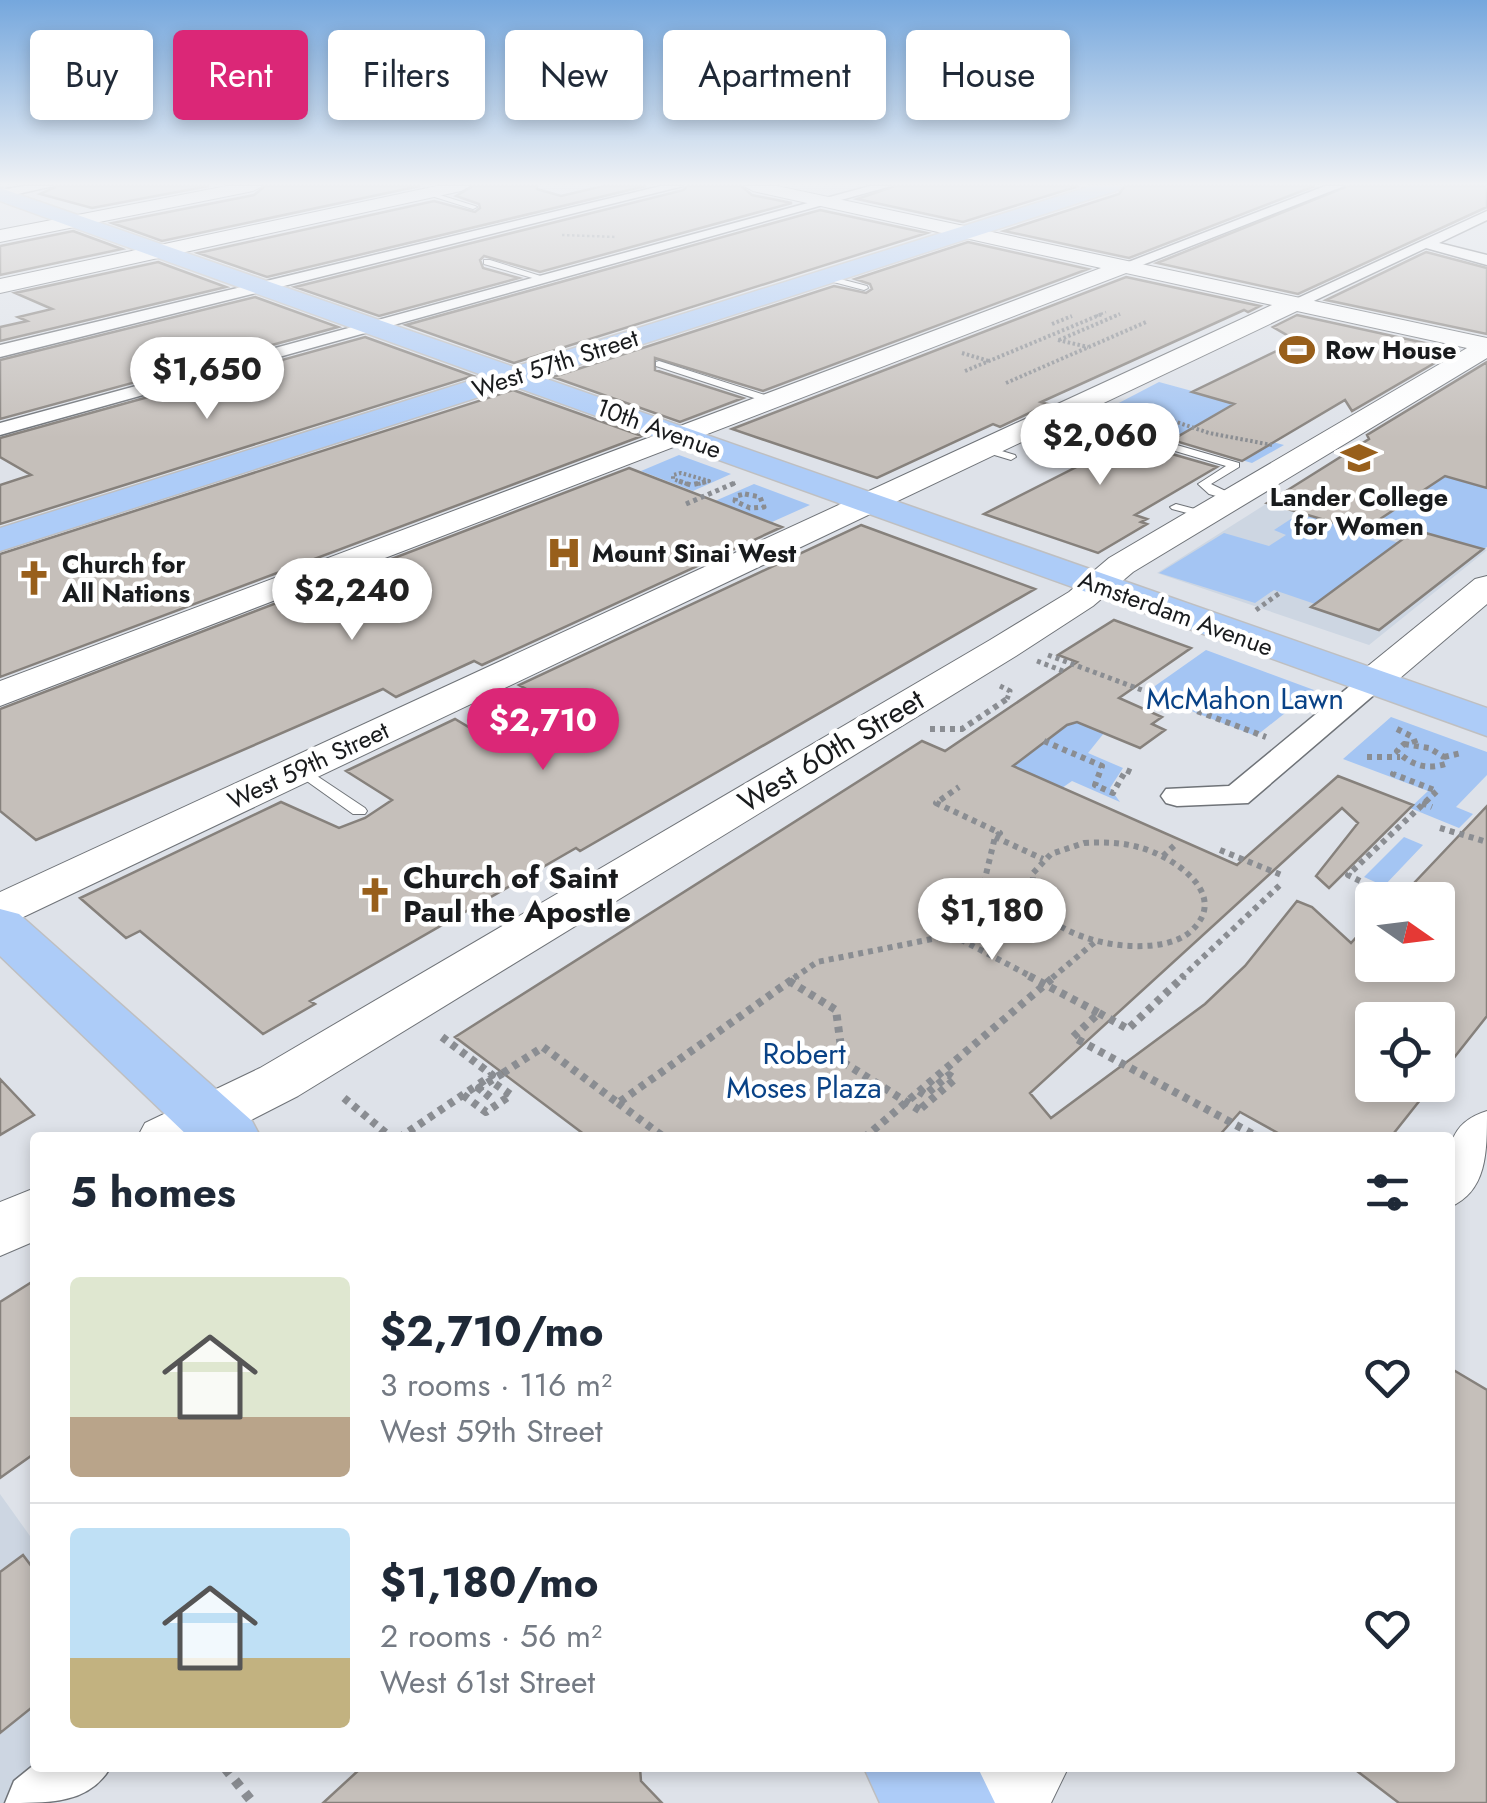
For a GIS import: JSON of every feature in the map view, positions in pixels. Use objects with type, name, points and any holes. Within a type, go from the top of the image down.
[{"type":"main road","name":"10th Avenue","points":[[217,270],[865,502]]},
{"type":"main road","name":"West 57th Street","points":[[0,540],[847,270]]},
{"type":"main road","name":"Amsterdam Avenue","points":[[865,502],[1372,682],[1474,738]]},
{"type":"main road","points":[[0,926],[201,1130]]},
{"type":"main road","points":[[914,1772],[948,1803]]},
{"type":"street","points":[[0,286],[73,270]]},
{"type":"street","points":[[0,350],[329,270]]},
{"type":"street","points":[[0,429],[578,270]]},
{"type":"street","points":[[0,694],[1115,270]]},
{"type":"street","points":[[1145,270],[1487,346]]},
{"type":"street","name":"West 59th Street","points":[[0,910],[865,502],[982,448],[1062,418],[1368,270]]},
{"type":"street","name":"West 60th Street","points":[[201,1130],[1003,648],[1098,585],[1121,565],[1487,346]]},
{"type":"street","points":[[1177,796],[1237,796],[1487,586]]},
{"type":"street","points":[[1455,1177],[1487,1132]]},
{"type":"street","points":[[0,1232],[30,1214]]},
{"type":"street","points":[[36,1803],[73,1772]]},
{"type":"street","points":[[999,1803],[1023,1772]]},
{"type":"lane","points":[[515,270],[546,279]]},
{"type":"lane","points":[[825,277],[864,288]]},
{"type":"lane","points":[[659,364],[772,401]]},
{"type":"lane","points":[[1118,431],[1235,465],[1204,484],[1213,492],[1234,498]]},
{"type":"lane","points":[[982,448],[1010,457]]},
{"type":"lane","points":[[1176,507],[1206,515]]},
{"type":"lane","points":[[298,769],[359,811]]},
{"type":"path","points":[[965,371],[1106,312]]},
{"type":"path","points":[[1059,340],[1120,314]]},
{"type":"path","points":[[1052,324],[1072,316]]},
{"type":"path","points":[[1006,383],[1146,322]]},
{"type":"path","points":[[1047,337],[1088,348]]},
{"type":"path","points":[[1126,406],[1171,416],[1209,432],[1280,447]]},
{"type":"path","points":[[694,475],[707,478],[706,482],[686,484],[672,477],[694,475]]},
{"type":"path","points":[[686,504],[732,484]]},
{"type":"path","points":[[736,496],[757,496],[765,505],[761,509],[746,506],[735,501],[736,496]]},
{"type":"path","points":[[1265,601],[1281,592]]},
{"type":"path","points":[[1066,668],[1042,658],[1267,738]]},
{"type":"path","points":[[930,729],[956,734],[974,723],[1010,698],[1010,691],[999,685]]},
{"type":"path","points":[[1397,729],[1413,737],[1416,745]]},
{"type":"path","points":[[1444,757],[1474,738]]},
{"type":"path","points":[[1044,741],[1102,766],[1095,785],[1113,793],[1126,770],[1133,773]]},
{"type":"path","points":[[1430,748],[1436,742]]},
{"type":"path","points":[[1416,745],[1430,748],[1444,757],[1445,764],[1437,771],[1414,766],[1401,757],[1398,746],[1416,745]]},
{"type":"path","points":[[1368,757],[1401,757]]},
{"type":"path","points":[[1360,880],[1348,875],[1436,791],[1393,774],[1395,771]]},
{"type":"path","points":[[618,1103],[817,962],[952,935],[976,916],[1000,833],[936,803],[959,787]]},
{"type":"path","points":[[1422,804],[1432,807]]},
{"type":"path","points":[[1440,828],[1487,842]]},
{"type":"path","points":[[1391,830],[1408,833]]},
{"type":"path","points":[[996,837],[1044,859]]},
{"type":"path","points":[[1096,842],[1123,844],[1163,856],[1191,875],[1202,891],[1205,908],[1198,924],[1183,936],[1133,947],[1096,941],[1064,929],[1038,906],[1031,881],[1044,859],[1061,849],[1096,842]]},
{"type":"path","points":[[1163,856],[1176,844]]},
{"type":"path","points":[[1220,850],[1284,876]]},
{"type":"path","points":[[952,935],[1128,1029],[1280,885]]},
{"type":"path","points":[[871,1132],[1096,941]]},
{"type":"path","points":[[789,981],[836,1010],[843,1062],[921,1112],[955,1079],[949,1075],[925,1094],[919,1091]]},
{"type":"path","points":[[1099,1013],[1073,1037],[1249,1132]]},
{"type":"path","points":[[404,1132],[492,1075],[484,1064],[442,1037]]},
{"type":"path","points":[[476,1086],[490,1097],[479,1088],[543,1048],[657,1132]]},
{"type":"path","points":[[463,1095],[486,1112],[511,1095],[491,1080]]},
{"type":"path","points":[[344,1098],[387,1132]]},
{"type":"path","points":[[229,1772],[253,1803]]},
{"type":"shaded area","points":[[1296,485],[1392,513],[1382,521],[1487,550],[1369,645],[1157,573]]},
{"type":"shaded area","points":[[0,1494],[30,1536],[30,1772],[74,1772],[36,1803],[0,1803]]},
{"type":"green space","points":[[1159,382],[1236,403],[1203,423],[1284,445],[1252,463],[1092,417]]},
{"type":"green space","points":[[679,455],[731,474],[693,491],[641,471]]},
{"type":"green space","points":[[1445,476],[1487,487],[1487,547],[1381,520]]},
{"type":"green space","points":[[754,484],[810,505],[772,522],[715,501]]},
{"type":"green space","points":[[1300,513],[1399,543],[1315,604],[1274,590],[1255,603],[1159,573],[1224,533],[1269,546],[1286,535],[1274,530]]},
{"type":"green space","name":"McMahon Lawn","points":[[1206,650],[1314,690],[1256,736],[1145,693]]},
{"type":"green space","points":[[1391,717],[1487,752],[1487,775],[1456,807],[1473,814],[1459,828],[1410,808],[1428,791],[1343,759]]},
{"type":"green space","points":[[1077,722],[1104,733],[1088,753],[1123,768],[1110,788],[1120,802],[1072,781],[1062,788],[1013,766],[1067,725]]},
{"type":"green space","points":[[1404,837],[1423,845],[1388,882],[1364,877]]},
{"type":"building","points":[[120,270],[180,270],[226,287],[0,341],[0,327],[27,321],[18,317],[52,309],[15,293]]},
{"type":"building","points":[[247,270],[296,270],[267,277]]},
{"type":"building","points":[[363,270],[491,270],[519,278],[379,316],[295,287]]},
{"type":"building","points":[[603,270],[809,270],[514,363],[406,325]]},
{"type":"building","points":[[882,270],[1085,270],[763,391],[655,358],[655,370],[743,398],[680,422],[553,377],[834,286],[866,293],[872,289],[870,284],[855,279]]},
{"type":"building","points":[[1189,270],[1350,270],[1298,294]]},
{"type":"building","points":[[1388,270],[1487,270],[1487,334],[1326,300]]},
{"type":"building","points":[[1126,277],[1260,306],[1041,402],[1048,404],[1000,427],[993,424],[877,478],[732,429]]},
{"type":"building","points":[[255,297],[338,327],[0,419],[0,360]]},
{"type":"building","points":[[1297,315],[1457,350],[1352,411],[1345,400],[1242,461],[1172,440],[1234,404],[1192,392],[1297,341],[1273,327]]},
{"type":"building","points":[[365,337],[473,376],[0,524],[0,485],[31,475],[0,457],[0,438]]},
{"type":"building","points":[[1487,362],[1487,488],[1445,476],[1362,531],[1267,503],[1369,439],[1367,435]]},
{"type":"building","points":[[513,390],[642,436],[0,677],[0,554]]},
{"type":"building","points":[[1086,415],[1118,424],[1111,427],[1113,437],[1217,467],[1135,515],[1147,519],[1141,522],[1147,524],[1098,553],[984,514],[1096,457],[1038,438]]},
{"type":"building","points":[[629,468],[782,527],[482,665],[474,661],[396,697],[383,689],[36,840],[0,811],[0,709]]},
{"type":"building","points":[[861,525],[1035,589],[310,1001],[315,1004],[263,1034],[140,931],[126,938],[80,898],[281,802],[339,828],[365,818],[392,800],[346,771],[455,719],[472,729],[539,696],[519,685]]},
{"type":"building","points":[[1415,530],[1483,549],[1379,630],[1311,607]]},
{"type":"building","points":[[1114,620],[1191,648],[1119,698],[1162,717],[1152,724],[1165,730],[1140,748],[1077,722],[1067,725],[1013,766],[1237,865],[1338,776],[1413,805],[1329,888],[1316,876],[1358,823],[1342,808],[1030,1093],[1051,1118],[1205,1004],[1245,966],[1297,901],[1312,907],[1351,943],[1355,939],[1355,982],[1455,982],[1455,882],[1415,882],[1487,806],[1487,1016],[1455,1056],[1455,1002],[1355,1002],[1355,1102],[1419,1102],[1395,1132],[1276,1132],[1240,1112],[1222,1132],[581,1132],[455,1037],[922,741],[945,751],[1077,662],[1058,655]]},
{"type":"building","points":[[0,1079],[34,1115],[0,1135]]},
{"type":"building","points":[[30,1283],[30,1457],[0,1478],[0,1302]]},
{"type":"building","points":[[1455,1371],[1487,1390],[1487,1803],[1399,1803],[1358,1772],[1455,1772]]},
{"type":"building","points":[[23,1555],[30,1564],[30,1709],[0,1733],[0,1572]]},
{"type":"building","points":[[357,1772],[640,1772],[641,1781],[662,1803],[323,1803]]},
{"type":"place","name":"Row House","points":[[1297,350]]},
{"type":"place","name":"Lander College for Women","points":[[1359,458]]},
{"type":"place","name":"Mount Sinai West","points":[[564,553]]},
{"type":"place","name":"Church for All Nations","points":[[34,578]]},
{"type":"place","name":"Church of Saint Paul the Apostle","points":[[375,895]]},
{"type":"park label","name":"Robert Moses Plaza","points":[[804,1071]]}]
